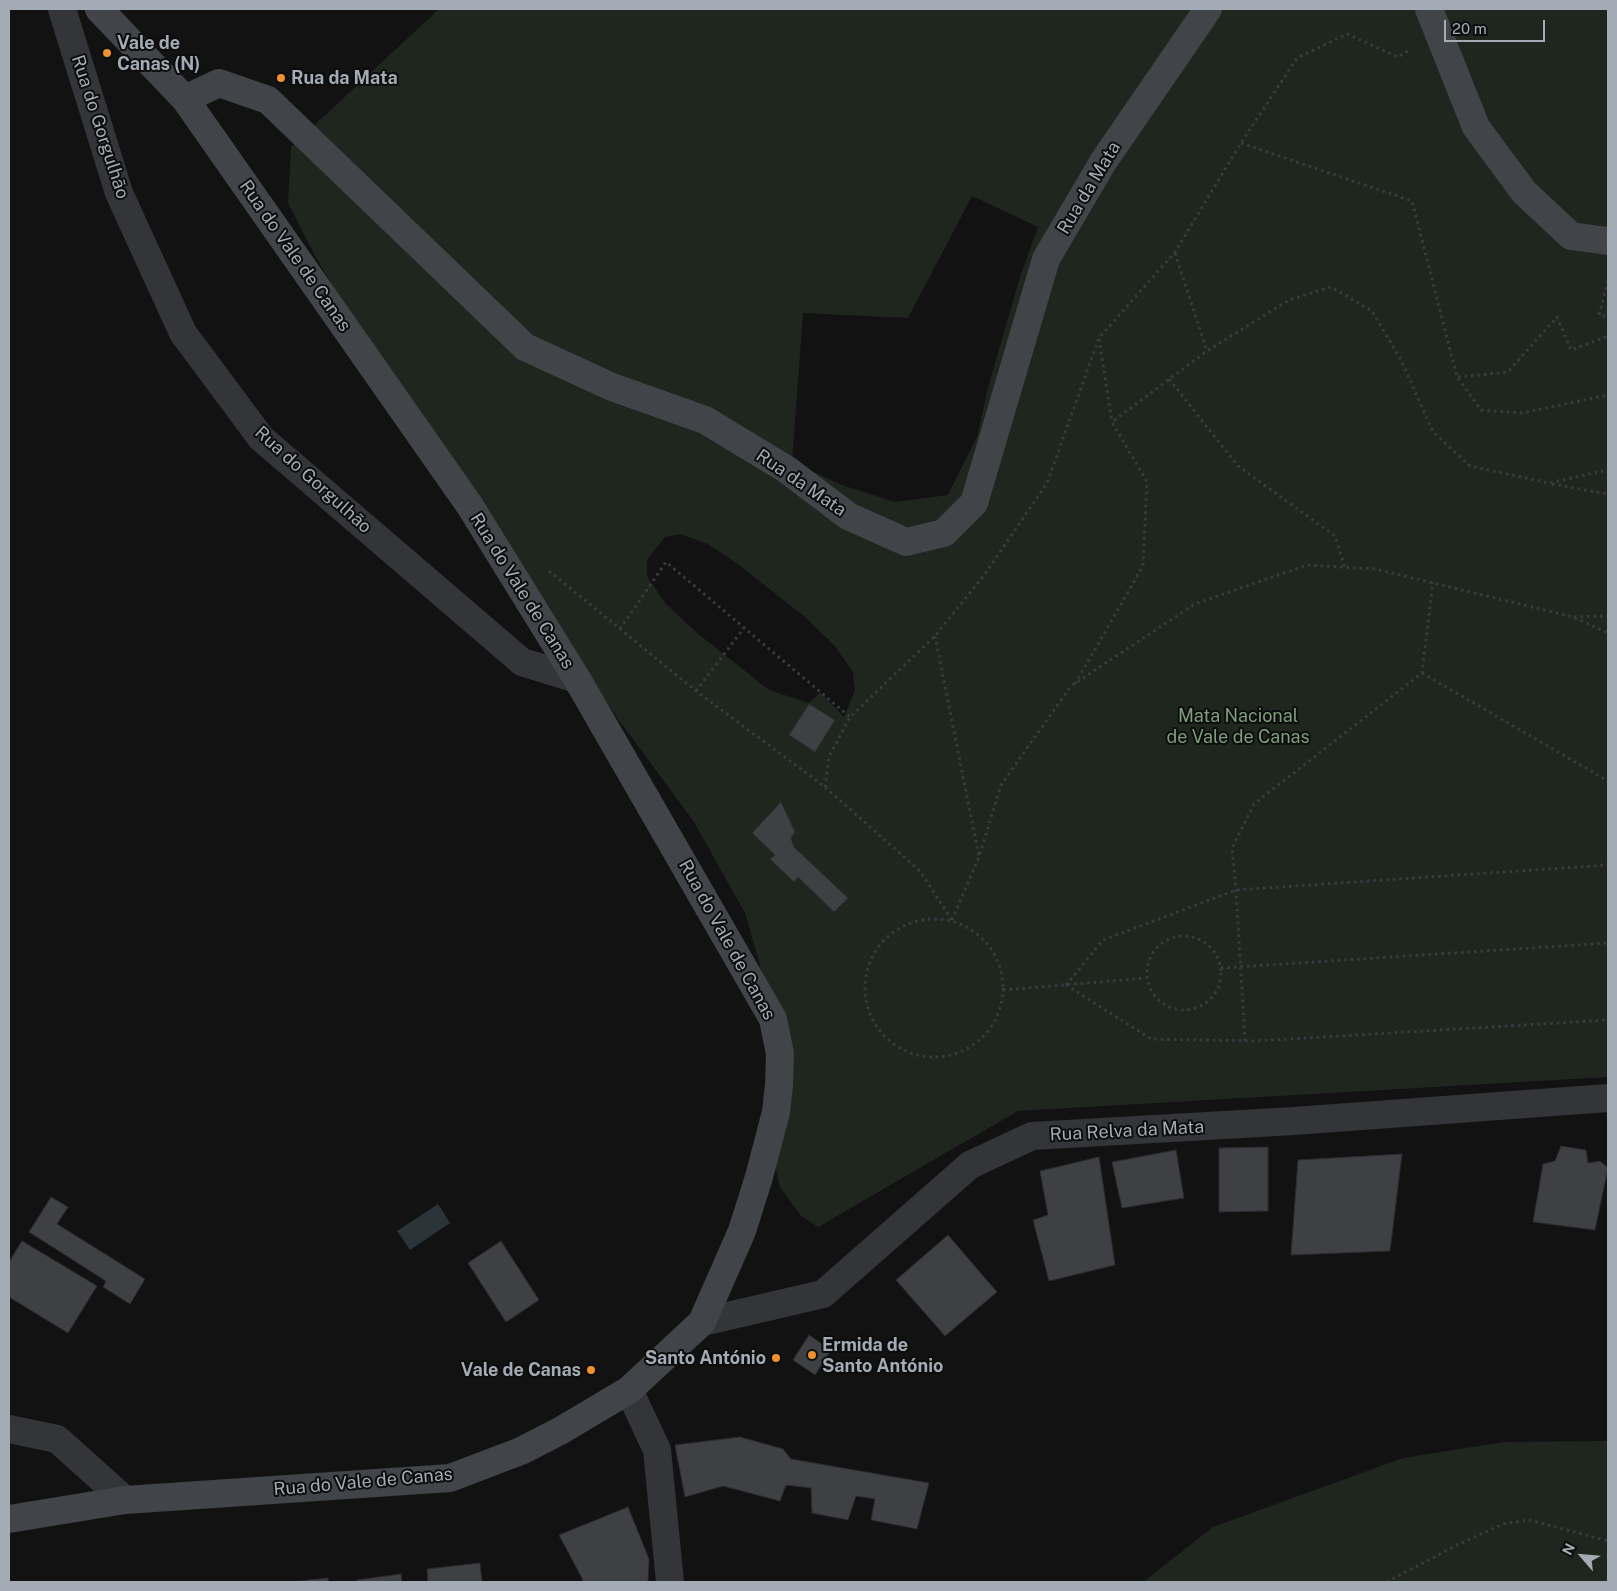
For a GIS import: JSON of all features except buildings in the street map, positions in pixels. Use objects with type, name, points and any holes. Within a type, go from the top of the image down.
[{"type":"street","name":"Rua do Gorgulhão","points":[[62,9],[119,193],[183,333],[261,438],[522,662],[577,679]]},
{"type":"street","name":"Rua do Vale de Canas","points":[[9,1519],[125,1500],[450,1478],[522,1451],[629,1390],[702,1322],[742,1231],[759,1177],[776,1112],[780,1054],[773,1019],[577,679],[470,506],[185,99],[99,9]]},
{"type":"street","name":"Rua da Mata","points":[[185,99],[219,83],[268,100],[525,347],[612,387],[705,420],[786,470],[848,516],[906,542],[944,533],[974,503],[1046,259],[1103,162],[1208,9]]},
{"type":"street","points":[[1429,9],[1476,127],[1524,192],[1571,236],[1608,241]]},
{"type":"street","name":"Rua Relva da Mata","points":[[702,1322],[824,1294],[970,1165],[1032,1136],[1304,1120],[1608,1098]]},
{"type":"street","points":[[629,1390],[657,1450],[670,1582]]},
{"type":"street","points":[[9,1429],[56,1439],[125,1500]]},
{"type":"path","points":[[825,786],[829,757],[850,717],[935,636],[985,574],[1047,483],[1099,338],[1175,252],[1241,143],[1297,58],[1347,34],[1398,57],[1440,34]]},
{"type":"path","points":[[1241,143],[1412,201],[1457,377],[1481,410],[1522,413],[1608,395]]},
{"type":"path","points":[[1175,252],[1208,351]]},
{"type":"path","points":[[1608,281],[1599,316],[1608,317]]},
{"type":"path","points":[[1112,422],[1208,351],[1289,300],[1332,287],[1372,310],[1401,360],[1433,432],[1470,466],[1608,494]]},
{"type":"path","points":[[1457,377],[1508,372],[1557,317],[1571,350],[1608,336]]},
{"type":"path","points":[[952,920],[979,857],[1001,785],[1075,684],[1143,566],[1147,482],[1112,422],[1099,338]]},
{"type":"path","points":[[1169,380],[1238,466],[1335,536],[1346,568]]},
{"type":"path","points":[[1549,483],[1608,470]]},
{"type":"path","points":[[620,629],[666,562],[850,717]]},
{"type":"path","points":[[1075,684],[1194,604],[1306,565],[1375,570],[1433,582],[1573,617],[1608,633]]},
{"type":"path","points":[[544,567],[696,691],[825,786],[920,871],[952,920]]},
{"type":"path","points":[[1245,1041],[1232,848],[1254,804],[1422,673],[1433,582]]},
{"type":"path","points":[[1573,617],[1608,616]]},
{"type":"path","points":[[696,691],[744,628]]},
{"type":"path","points":[[935,636],[979,857]]},
{"type":"path","points":[[1422,673],[1608,781]]},
{"type":"path","points":[[1066,985],[1103,940],[1236,890],[1608,866]]},
{"type":"path","points":[[928,918],[952,920],[973,930],[990,946],[1000,967],[1003,990],[1000,1010],[990,1028],[976,1043],[958,1053],[938,1057],[914,1055],[893,1044],[876,1027],[866,1005],[864,980],[871,957],[885,938],[905,924],[928,918]]},
{"type":"path","points":[[1188,935],[1210,945],[1217,955],[1221,968],[1221,979],[1217,991],[1208,1002],[1197,1008],[1184,1011],[1172,1009],[1160,1003],[1152,993],[1146,978],[1148,963],[1156,947],[1165,940],[1177,936],[1188,935]]},
{"type":"path","points":[[1221,968],[1608,943]]},
{"type":"path","points":[[1003,990],[1146,978]]},
{"type":"path","points":[[1066,985],[1151,1039],[1245,1041],[1608,1020]]},
{"type":"path","points":[[1387,1582],[1457,1545],[1503,1524],[1529,1520],[1608,1541]]},
{"type":"green space","name":"Mata Nacional de Vale de Canas","points":[[439,9],[1608,9],[1608,1077],[1018,1111],[818,1227],[801,1216],[780,1187],[771,1147],[768,1031],[760,965],[745,913],[694,822],[599,693],[363,339],[313,252],[288,203],[291,147]],"holes":[[[972,196],[1038,227],[1020,277],[989,384],[977,437],[948,495],[895,502],[842,485],[792,462],[803,313],[908,318]],[[680,534],[708,544],[739,565],[806,618],[834,645],[853,672],[855,690],[844,717],[820,692],[809,703],[769,690],[696,632],[665,603],[647,576],[647,560],[665,537]]]},
{"type":"green space","points":[[1608,1441],[1608,1582],[1143,1582],[1213,1527],[1403,1458],[1504,1442]]},
{"type":"shaded area","points":[[438,1204],[450,1223],[410,1250],[397,1231]]},
{"type":"place","name":"Vale de Canas (N)","points":[[107,53]]},
{"type":"place","name":"Rua da Mata","points":[[281,78]]},
{"type":"place","name":"Ermida de Santo António","points":[[812,1355]]},
{"type":"place","name":"Santo António","points":[[776,1358]]},
{"type":"place","name":"Vale de Canas","points":[[591,1370]]}]
